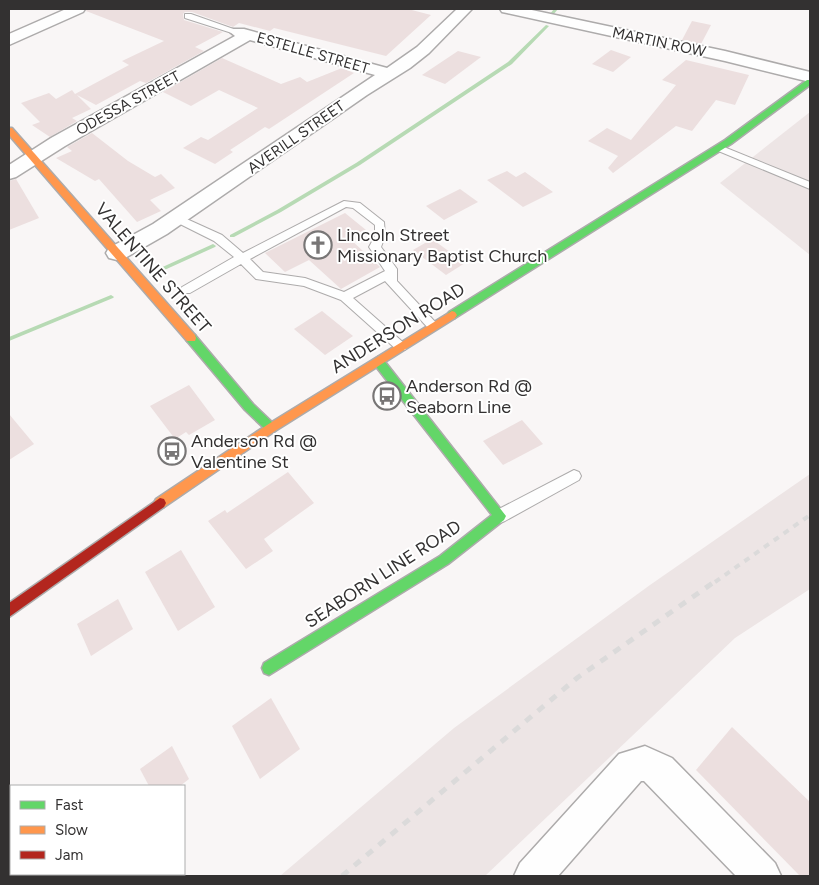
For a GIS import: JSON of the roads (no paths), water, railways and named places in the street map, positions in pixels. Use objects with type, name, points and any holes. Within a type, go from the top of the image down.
[{"type":"main road","name":"ANDERSON ROAD","points":[[9,611],[178,489],[401,346],[719,148],[810,82]]},
{"type":"main road","name":"VALENTINE STREET","points":[[9,130],[249,407],[271,428]]},
{"type":"main road","points":[[378,361],[500,516]]},
{"type":"main road","name":"SEABORN LINE ROAD","points":[[269,668],[444,560],[500,516]]},
{"type":"street","points":[[9,40],[78,9]]},
{"type":"street","name":"AVERILL STREET","points":[[117,253],[176,218],[404,65],[423,50],[465,9]]},
{"type":"street","name":"MARTIN ROW","points":[[507,9],[588,18],[725,56],[810,77]]},
{"type":"street","name":"ESTELLE STREET","points":[[243,33],[388,74]]},
{"type":"street","name":"ODESSA STREET","points":[[9,173],[243,33]]},
{"type":"street","points":[[533,876],[632,766],[645,763],[660,770],[762,876]]},
{"type":"lane","points":[[188,16],[243,33]]},
{"type":"lane","points":[[719,148],[810,186]]},
{"type":"lane","points":[[186,290],[344,204],[356,206],[380,224],[380,236],[375,247],[391,269],[391,282],[433,326]]},
{"type":"lane","points":[[176,218],[218,238],[260,276],[305,282],[345,297],[401,346]]},
{"type":"lane","points":[[345,297],[391,273]]},
{"type":"lane","points":[[500,516],[574,476]]},
{"type":"waterway","points":[[552,14],[556,9]]},
{"type":"waterway","points":[[232,236],[279,211],[358,164],[510,63],[547,26]]},
{"type":"waterway","points":[[158,271],[213,246]]},
{"type":"waterway","points":[[9,339],[111,297]]},
{"type":"railway","points":[[715,582],[810,515]]},
{"type":"railway","points":[[342,876],[577,678],[717,580]]},
{"type":"place","name":"Lincoln Street Missionary Baptist Church","points":[[318,245]]},
{"type":"place","name":"Anderson Rd @ Seaborn Line","points":[[387,396]]},
{"type":"place","name":"Anderson Rd @ Valentine St","points":[[172,451]]}]
